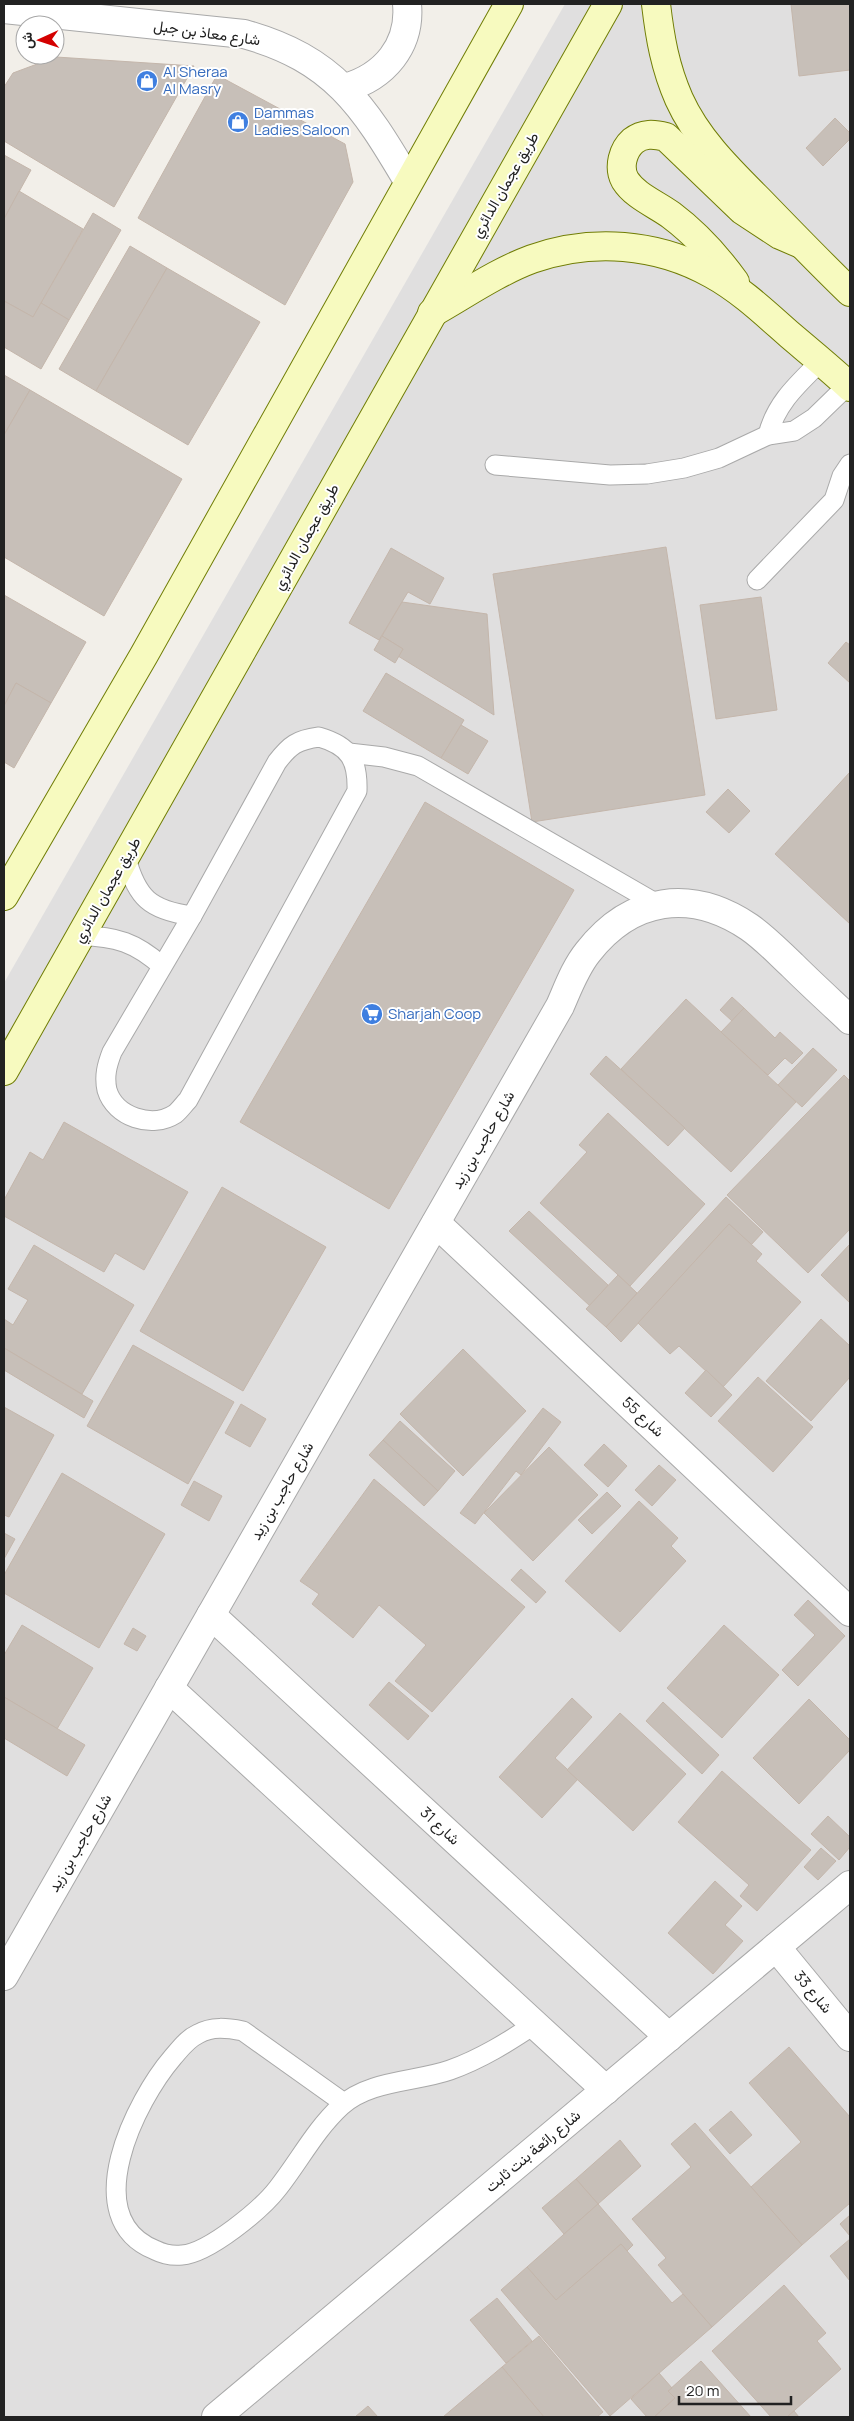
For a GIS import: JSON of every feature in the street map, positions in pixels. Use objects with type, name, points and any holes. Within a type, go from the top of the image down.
[{"type":"main road","points":[[4,896],[144,655],[508,4]]},
{"type":"main road","name":"طريق عجمان الدائري","points":[[4,1071],[608,4]]},
{"type":"main road","points":[[656,4],[660,45],[667,67],[680,101],[698,132],[719,160],[850,292]]},
{"type":"main road","points":[[746,297],[725,267],[700,240],[671,215],[630,186],[624,178],[621,167],[627,147],[635,139],[644,135],[655,134],[666,137],[742,210],[780,235],[801,244]]},
{"type":"main road","points":[[431,314],[504,272],[532,259],[574,248],[594,246],[625,247],[656,252],[685,261],[713,275],[746,297],[849,386]]},
{"type":"street","points":[[345,88],[369,79],[389,63],[399,48],[405,32],[408,15],[407,4]]},
{"type":"street","name":"شارع معاذ بن جبل","points":[[4,10],[244,34],[268,41],[296,53],[321,69],[345,88],[365,111],[408,181]]},
{"type":"street","points":[[560,1006],[572,978],[587,954],[601,937],[638,910],[657,904],[686,903],[709,908],[748,926],[766,940],[850,1020]]},
{"type":"street","points":[[560,1006],[584,986],[612,950],[628,936],[660,923],[704,922],[790,964]]},
{"type":"street","name":"شارع حاجب بن زيد","points":[[4,1976],[560,1006]]},
{"type":"street","name":"شارع 55","points":[[436,1223],[850,1612]]},
{"type":"street","name":"شارع 31","points":[[211,1615],[669,2037]]},
{"type":"street","points":[[169,1688],[606,2090]]},
{"type":"street","name":"شارع رائعة بنت ثابت","points":[[216,2417],[850,1885]]},
{"type":"street","name":"شارع 33","points":[[776,1947],[850,2037]]},
{"type":"lane","points":[[768,435],[776,411],[783,400],[821,361]]},
{"type":"lane","points":[[495,465],[610,475],[647,474],[684,468],[719,458],[768,435],[781,434],[805,425],[849,386]]},
{"type":"lane","points":[[757,580],[842,499],[842,476],[850,464]]},
{"type":"lane","points":[[319,737],[336,742],[349,753],[358,771],[357,791],[188,1100],[175,1114],[156,1121],[136,1119],[118,1108],[108,1091],[105,1071],[112,1052],[192,916],[277,762],[287,749],[302,739],[319,737]]},
{"type":"lane","points":[[349,753],[384,757],[418,766],[657,904]]},
{"type":"lane","points":[[126,858],[132,881],[147,900],[168,912],[192,916]]},
{"type":"lane","points":[[81,936],[104,936],[125,941],[146,952],[162,966]]},
{"type":"lane","points":[[344,2103],[242,2031],[212,2028],[198,2033],[187,2041],[160,2072],[133,2119],[123,2148],[116,2196],[120,2214],[129,2230],[142,2243],[168,2254],[183,2255],[209,2244],[233,2230],[278,2189],[310,2140],[344,2103],[379,2087],[425,2078],[452,2070],[507,2043],[534,2024]]},
{"type":"shaded area","points":[[565,4],[850,4],[850,2417],[4,2417],[4,983]]},
{"type":"building","points":[[791,4],[850,4],[850,70],[799,76]]},
{"type":"building","points":[[65,58],[194,66],[114,207],[4,141],[4,87],[13,73],[34,65],[65,65]]},
{"type":"building","points":[[217,75],[345,144],[353,182],[285,305],[138,218]]},
{"type":"building","points":[[835,118],[850,133],[850,139],[823,166],[806,148]]},
{"type":"building","points":[[4,155],[31,170],[4,219]]},
{"type":"building","points":[[19,191],[83,229],[33,317],[4,301],[4,219]]},
{"type":"building","points":[[93,213],[121,230],[69,320],[41,303]]},
{"type":"building","points":[[130,246],[167,268],[96,391],[59,369]]},
{"type":"building","points":[[167,268],[260,322],[188,445],[96,391]]},
{"type":"building","points":[[4,301],[33,317],[41,303],[69,320],[41,369],[4,347]]},
{"type":"building","points":[[4,375],[30,390],[4,435]]},
{"type":"building","points":[[30,390],[182,479],[104,616],[4,557],[4,435]]},
{"type":"building","points":[[666,547],[705,795],[532,822],[493,574]]},
{"type":"building","points":[[391,548],[444,578],[430,604],[408,592],[379,640],[349,623]]},
{"type":"building","points":[[4,595],[86,642],[51,703],[16,683],[4,706]]},
{"type":"building","points":[[761,597],[777,710],[716,719],[700,605]]},
{"type":"building","points":[[402,602],[487,614],[494,715],[398,656],[403,649],[382,636]]},
{"type":"building","points":[[382,636],[403,649],[395,663],[374,650]]},
{"type":"building","points":[[846,642],[850,645],[850,683],[828,663]]},
{"type":"building","points":[[386,673],[464,720],[441,758],[363,711]]},
{"type":"building","points":[[16,683],[51,703],[14,768],[4,762],[4,706]]},
{"type":"building","points":[[461,725],[488,741],[468,774],[441,758]]},
{"type":"building","points":[[850,772],[850,924],[775,854]]},
{"type":"building","points":[[728,789],[750,811],[729,833],[706,812]]},
{"type":"building","points":[[425,802],[574,890],[389,1209],[240,1122]]},
{"type":"building","points":[[732,997],[744,1008],[732,1021],[720,1010]]},
{"type":"building","points":[[686,999],[796,1102],[731,1172],[621,1069]]},
{"type":"building","points":[[744,1008],[775,1038],[780,1032],[803,1053],[792,1064],[785,1058],[768,1075],[721,1032]]},
{"type":"building","points":[[813,1048],[837,1070],[802,1107],[778,1085]]},
{"type":"building","points":[[606,1056],[685,1128],[668,1146],[590,1074]]},
{"type":"building","points":[[844,1075],[850,1081],[850,1229],[808,1273],[727,1195]]},
{"type":"building","points":[[608,1113],[705,1204],[630,1286],[540,1203],[587,1152],[579,1145]]},
{"type":"building","points":[[64,1122],[188,1192],[144,1270],[115,1253],[104,1272],[4,1216],[4,1200],[30,1152],[43,1160]]},
{"type":"building","points":[[222,1187],[326,1247],[243,1391],[140,1331]]},
{"type":"building","points":[[726,1197],[763,1232],[751,1245],[729,1224],[621,1342],[606,1327]]},
{"type":"building","points":[[529,1211],[608,1285],[590,1306],[509,1231]]},
{"type":"building","points":[[729,1224],[762,1254],[756,1261],[801,1302],[723,1387],[679,1346],[670,1354],[638,1323]]},
{"type":"building","points":[[850,1244],[850,1303],[821,1275]]},
{"type":"building","points":[[34,1245],[134,1305],[82,1394],[4,1348],[4,1319],[13,1325],[28,1300],[8,1289]]},
{"type":"building","points":[[618,1275],[637,1293],[606,1327],[586,1309]]},
{"type":"building","points":[[821,1319],[850,1346],[850,1377],[811,1421],[766,1381]]},
{"type":"building","points":[[133,1345],[234,1402],[188,1484],[87,1426]]},
{"type":"building","points":[[4,1348],[93,1401],[84,1418],[4,1370]]},
{"type":"building","points":[[463,1349],[526,1411],[463,1476],[400,1414]]},
{"type":"building","points":[[706,1370],[732,1395],[711,1417],[685,1393]]},
{"type":"building","points":[[758,1377],[813,1427],[773,1472],[718,1421]]},
{"type":"building","points":[[241,1404],[266,1419],[250,1447],[225,1433]]},
{"type":"building","points":[[4,1407],[54,1435],[9,1517],[4,1515]]},
{"type":"building","points":[[543,1408],[561,1422],[521,1475],[516,1471],[475,1524],[460,1513]]},
{"type":"building","points":[[400,1421],[455,1471],[438,1491],[383,1440]]},
{"type":"building","points":[[383,1440],[438,1491],[424,1506],[369,1455]]},
{"type":"building","points":[[604,1444],[627,1466],[608,1487],[584,1465]]},
{"type":"building","points":[[549,1447],[598,1495],[533,1561],[484,1513]]},
{"type":"building","points":[[659,1465],[676,1480],[652,1506],[635,1490]]},
{"type":"building","points":[[62,1473],[165,1534],[99,1648],[4,1593],[4,1575]]},
{"type":"building","points":[[374,1479],[525,1607],[432,1712],[395,1681],[426,1645],[379,1605],[353,1638],[312,1604],[319,1594],[300,1581]]},
{"type":"building","points":[[194,1481],[222,1496],[209,1521],[181,1505]]},
{"type":"building","points":[[607,1492],[621,1506],[592,1534],[578,1520]]},
{"type":"building","points":[[639,1501],[678,1538],[671,1546],[686,1561],[620,1632],[565,1581]]},
{"type":"building","points":[[4,1533],[15,1539],[4,1559]]},
{"type":"building","points":[[521,1569],[546,1592],[536,1603],[511,1580]]},
{"type":"building","points":[[808,1600],[845,1636],[798,1686],[782,1670],[815,1635],[794,1615]]},
{"type":"building","points":[[22,1625],[93,1668],[57,1729],[4,1697],[4,1655]]},
{"type":"building","points":[[724,1625],[779,1675],[722,1738],[667,1688]]},
{"type":"building","points":[[133,1628],[146,1636],[137,1651],[124,1644]]},
{"type":"building","points":[[389,1682],[429,1716],[408,1740],[369,1705]]},
{"type":"building","points":[[4,1697],[85,1745],[67,1776],[4,1738]]},
{"type":"building","points":[[572,1698],[592,1717],[555,1758],[578,1779],[542,1818],[499,1777]]},
{"type":"building","points":[[809,1699],[850,1740],[850,1750],[799,1804],[753,1758]]},
{"type":"building","points":[[663,1702],[719,1755],[702,1774],[646,1721]]},
{"type":"building","points":[[620,1713],[686,1774],[633,1831],[567,1770]]},
{"type":"building","points":[[722,1771],[811,1850],[757,1911],[740,1896],[749,1885],[678,1822]]},
{"type":"building","points":[[828,1816],[850,1837],[850,1847],[839,1860],[811,1834]]},
{"type":"building","points":[[821,1848],[836,1861],[818,1880],[804,1867]]},
{"type":"building","points":[[715,1881],[742,1906],[725,1925],[743,1941],[713,1974],[668,1933]]},
{"type":"building","points":[[789,2047],[850,2117],[850,2203],[802,2245],[751,2187],[801,2142],[749,2083]]},
{"type":"building","points":[[731,2111],[752,2135],[730,2154],[709,2130]]},
{"type":"building","points":[[695,2123],[802,2245],[712,2327],[658,2265],[666,2258],[632,2219],[691,2167],[671,2144]]},
{"type":"building","points":[[620,2140],[641,2166],[598,2204],[576,2179]]},
{"type":"building","points":[[576,2179],[598,2204],[564,2234],[542,2208]]},
{"type":"building","points":[[598,2204],[633,2245],[627,2251],[621,2244],[556,2300],[527,2267]]},
{"type":"building","points":[[850,2215],[850,2236],[840,2224]]},
{"type":"building","points":[[850,2239],[850,2281],[830,2256]]},
{"type":"building","points":[[621,2244],[672,2303],[683,2294],[712,2327],[610,2416],[501,2290],[527,2267],[556,2300]]},
{"type":"building","points":[[784,2285],[826,2333],[817,2341],[841,2369],[787,2417],[771,2417],[712,2351]]},
{"type":"building","points":[[497,2298],[532,2341],[506,2363],[470,2320]]},
{"type":"building","points":[[539,2336],[603,2412],[597,2417],[544,2417],[502,2367]]},
{"type":"building","points":[[701,2361],[751,2417],[654,2417],[675,2398],[668,2391]]},
{"type":"building","points":[[502,2367],[544,2417],[443,2417]]},
{"type":"building","points":[[659,2373],[672,2388],[668,2391],[675,2398],[654,2417],[647,2417],[631,2399]]},
{"type":"building","points":[[368,2406],[378,2417],[355,2417]]},
{"type":"building","points":[[794,2411],[799,2417],[787,2417]]},
{"type":"place","name":"Al Sheraa Al Masry","points":[[147,81]]},
{"type":"place","name":"Dammas Ladies Saloon","points":[[238,122]]},
{"type":"place","name":"Sharjah Coop","points":[[372,1014]]}]
